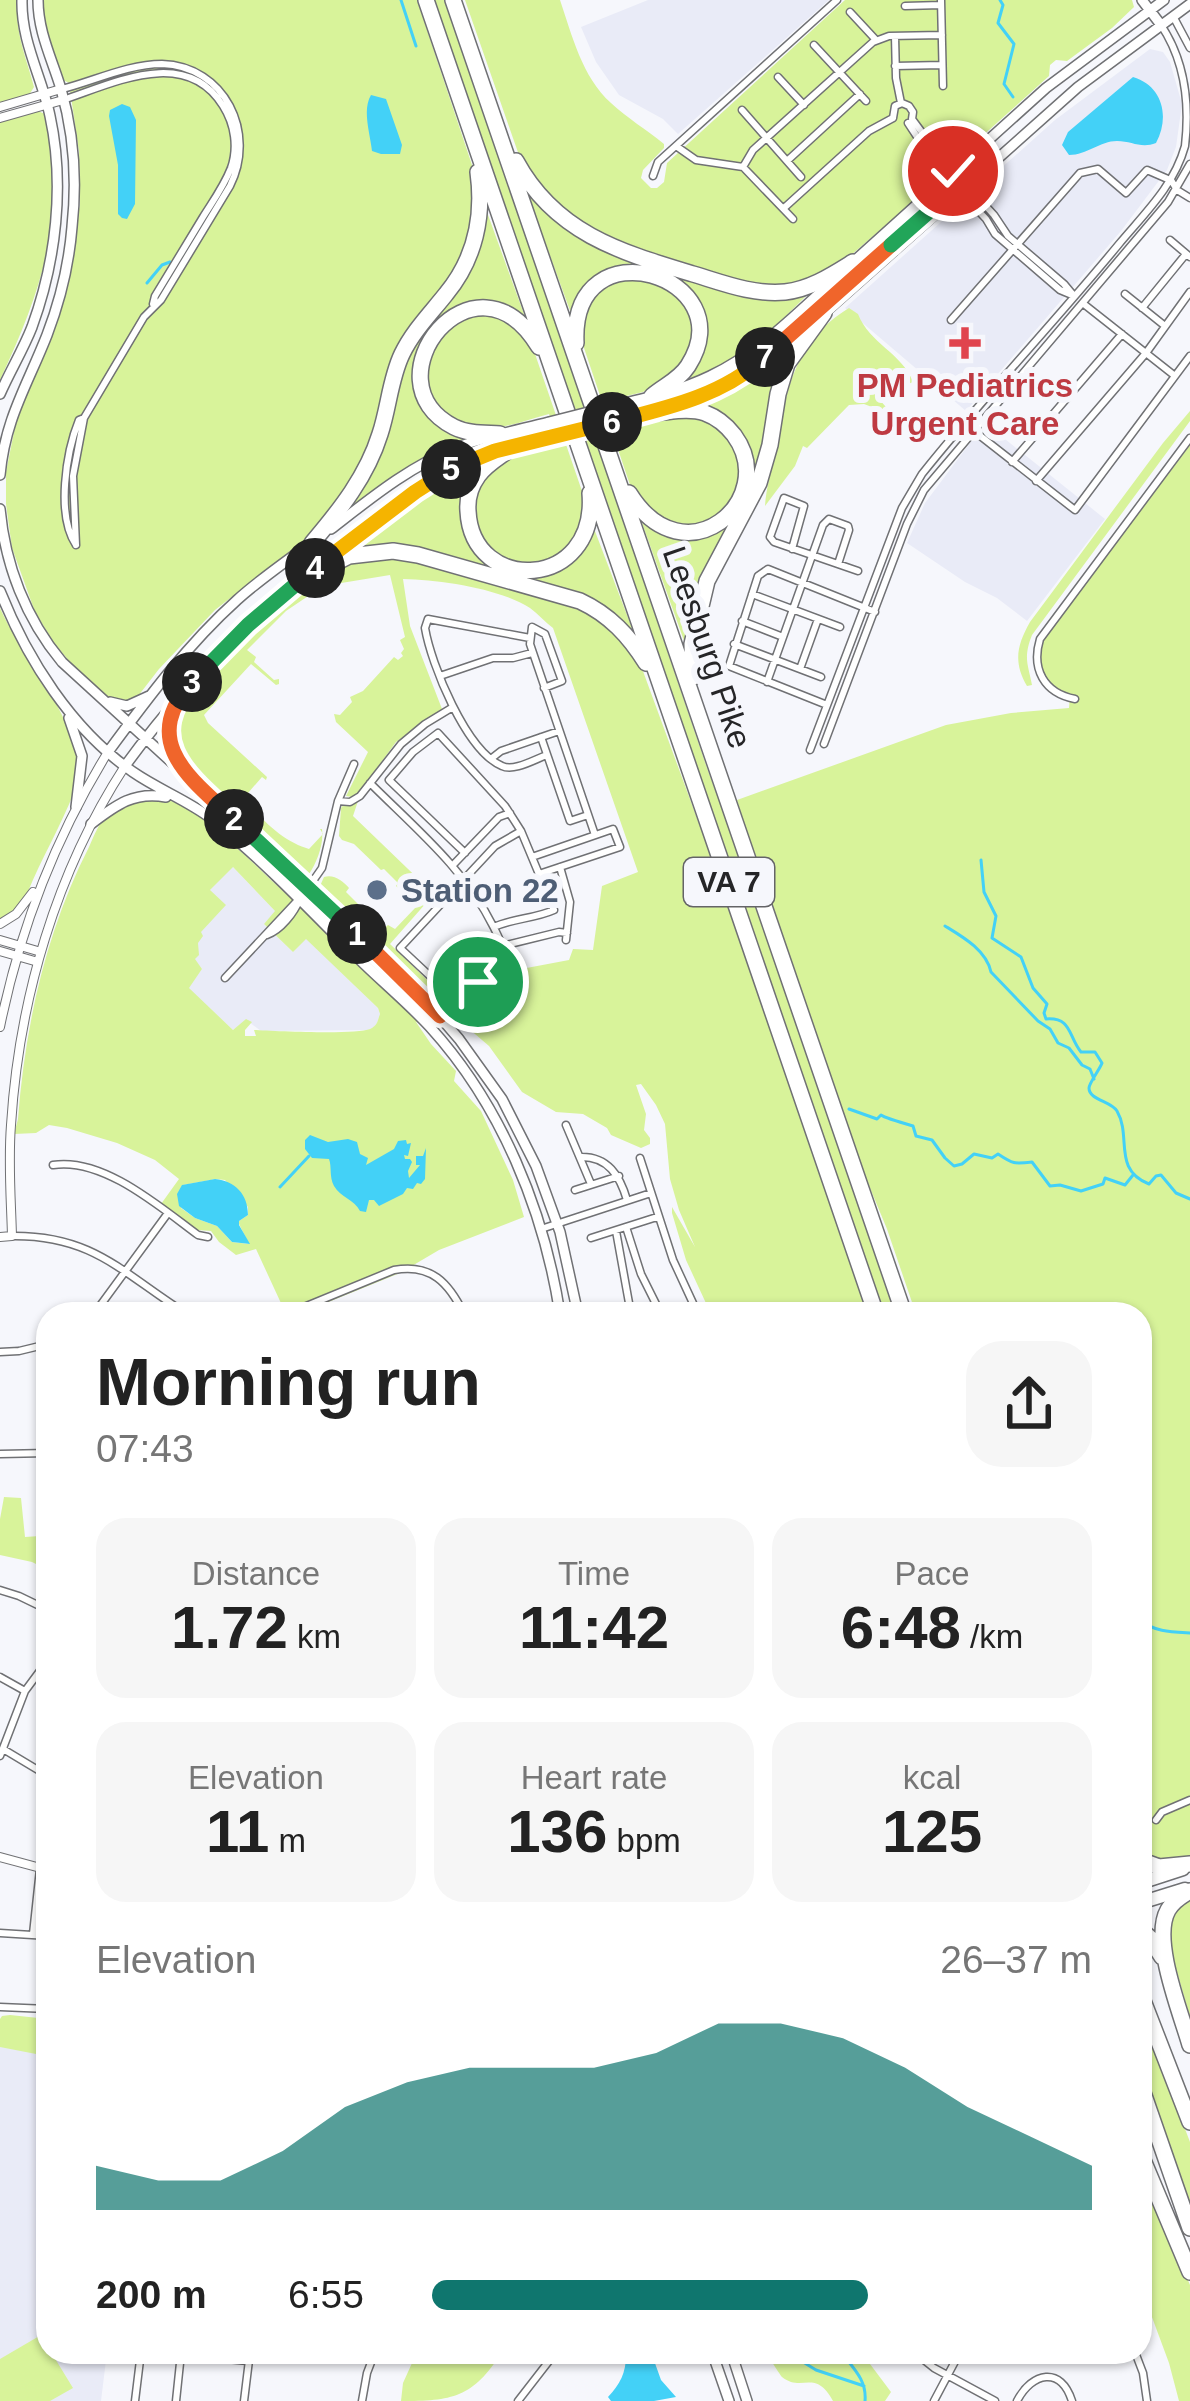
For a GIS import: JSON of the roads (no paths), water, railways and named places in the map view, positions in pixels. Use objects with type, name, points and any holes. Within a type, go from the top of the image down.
[{"type":"highway","name":"Leesburg Pike","points":[[426,0],[872,1302]]},
{"type":"highway","name":"Leesburg Pike","points":[[453,0],[900,1302]]},
{"type":"highway","points":[[491,112],[537,193],[580,231],[610,247],[741,288],[770,292],[816,284],[854,262]]},
{"type":"highway","points":[[312,543],[368,465],[401,356],[470,254],[480,190],[472,134]]},
{"type":"highway","points":[[580,370],[577,321],[591,291],[622,274],[661,276],[688,298],[698,329],[696,351],[688,367],[650,404]]},
{"type":"highway","points":[[500,434],[452,426],[425,398],[421,372],[425,350],[436,330],[475,309],[509,315],[527,330],[554,373]]},
{"type":"highway","points":[[704,727],[692,662],[701,601],[759,483],[787,364],[824,313]]},
{"type":"highway","points":[[611,460],[638,507],[662,528],[704,530],[738,503],[746,483],[746,463],[728,427],[705,413],[650,404]]},
{"type":"highway","points":[[514,446],[482,471],[467,503],[477,542],[486,554],[508,567],[522,571],[548,568],[577,548],[590,512],[587,472]]},
{"type":"highway","points":[[299,581],[349,556],[393,551],[564,595],[595,608],[619,627],[666,701]]},
{"type":"highway","points":[[1152,1864],[1190,1865]]},
{"type":"highway","points":[[1168,1971],[1162,1928],[1178,1898],[1190,1890]]},
{"type":"highway","points":[[1152,1942],[1168,1971],[1190,2044]]},
{"type":"highway","points":[[1152,2024],[1190,2122]]},
{"type":"highway","points":[[1152,2119],[1190,2228]]},
{"type":"highway","points":[[1152,2181],[1190,2272]]},
{"type":"main road","points":[[0,394],[32,326],[51,256],[57,171],[46,99],[26,42],[22,0]]},
{"type":"main road","points":[[0,475],[12,413],[48,332],[73,225],[72,140],[42,36],[38,0]]},
{"type":"main road","points":[[108,752],[149,697],[237,599],[411,470],[458,447],[500,434],[612,406],[699,398],[746,375],[824,313],[1071,67],[1146,5],[1163,0],[1173,16]]},
{"type":"main road","points":[[125,766],[218,654],[299,581],[432,480],[479,456],[618,420],[748,354],[854,262],[1190,4]]},
{"type":"main road","points":[[1146,5],[1161,25]]},
{"type":"main road","points":[[746,375],[957,183]]},
{"type":"main road","points":[[0,509],[3,566],[47,643],[70,672],[309,887],[440,1016],[478,1064],[512,1118],[544,1185],[576,1302]]},
{"type":"main road","points":[[0,591],[77,736],[82,769],[76,807]]},
{"type":"main road","points":[[58,697],[79,724],[125,766],[229,834],[429,1026],[484,1099],[521,1175],[541,1229],[557,1302]]},
{"type":"main road","points":[[99,697],[121,706],[149,697]]},
{"type":"main road","points":[[175,703],[170,736],[184,772]]},
{"type":"main road","points":[[91,824],[136,796],[160,795],[191,805]]},
{"type":"main road","points":[[1152,1879],[1190,1865]]},
{"type":"main road","points":[[1152,1900],[1190,1890]]},
{"type":"main road","points":[[716,2364],[729,2401]]},
{"type":"main road","points":[[735,2364],[746,2401]]},
{"type":"street","points":[[652,176],[658,162],[837,0]]},
{"type":"street","points":[[911,4],[941,3],[943,86]]},
{"type":"street","points":[[850,12],[876,40]]},
{"type":"street","points":[[1173,16],[1190,48]]},
{"type":"street","points":[[810,750],[908,496],[1171,180],[1190,121],[1181,63],[1161,25]]},
{"type":"street","points":[[743,167],[752,152],[876,40],[942,35]]},
{"type":"street","points":[[895,36],[901,103]]},
{"type":"street","points":[[787,161],[863,98],[814,44]]},
{"type":"street","points":[[0,118],[131,69],[168,65],[209,80],[235,114],[242,143],[234,178],[84,418],[73,476],[76,544],[65,487],[70,449],[79,420],[84,418]]},
{"type":"street","points":[[896,66],[943,65]]},
{"type":"street","points":[[778,77],[803,105]]},
{"type":"street","points":[[0,107],[46,99]]},
{"type":"street","points":[[893,118],[894,108],[901,103]]},
{"type":"street","points":[[901,103],[911,107],[910,121],[957,183],[1014,246],[1060,290],[1175,376]]},
{"type":"street","points":[[742,110],[801,177]]},
{"type":"street","points":[[893,118],[901,124],[910,121]]},
{"type":"street","points":[[784,208],[868,131],[893,118]]},
{"type":"street","points":[[676,146],[690,158],[743,167],[793,219]]},
{"type":"street","points":[[824,744],[915,507],[935,475],[1183,186],[1190,164]]},
{"type":"street","points":[[951,320],[1083,172],[1098,169],[1126,193],[1147,170],[1183,186],[1190,198]]},
{"type":"street","points":[[1142,308],[1188,255],[1170,241]]},
{"type":"street","points":[[1036,481],[1146,353],[1190,292]]},
{"type":"street","points":[[1125,294],[1165,326]]},
{"type":"street","points":[[1012,462],[1122,334]]},
{"type":"street","points":[[965,424],[1075,510],[1190,356]]},
{"type":"street","points":[[1076,699],[1060,695],[1044,681],[1036,661],[1040,639],[1190,439]]},
{"type":"street","points":[[792,548],[804,506],[784,498],[770,539],[792,548],[858,571]]},
{"type":"street","points":[[767,682],[824,523],[832,519],[849,530],[838,564]]},
{"type":"street","points":[[827,705],[728,666],[758,576],[768,569],[875,612]]},
{"type":"street","points":[[752,594],[840,627]]},
{"type":"street","points":[[530,638],[428,619],[425,632],[453,707],[473,740],[506,768],[547,755]]},
{"type":"street","points":[[800,670],[818,619]]},
{"type":"street","points":[[742,621],[783,637]]},
{"type":"street","points":[[544,688],[562,681],[543,631],[532,627],[532,652],[544,688],[560,731],[595,835]]},
{"type":"street","points":[[734,644],[820,677]]},
{"type":"street","points":[[440,676],[494,658],[532,652]]},
{"type":"street","points":[[338,802],[356,800],[400,744],[453,707]]},
{"type":"street","points":[[491,758],[560,731]]},
{"type":"street","points":[[465,853],[389,780],[438,733],[510,812],[554,910],[494,927]]},
{"type":"street","points":[[541,737],[570,821],[588,815]]},
{"type":"street","points":[[0,1027],[41,881],[108,752]]},
{"type":"street","points":[[225,978],[300,899],[322,868],[338,802],[354,764]]},
{"type":"street","points":[[12,1236],[10,1146],[15,1071],[40,957],[91,824],[125,766]]},
{"type":"street","points":[[370,783],[453,866],[502,946],[495,968],[429,1026]]},
{"type":"street","points":[[453,866],[499,817],[510,812]]},
{"type":"street","points":[[532,857],[614,829],[620,847],[539,874]]},
{"type":"street","points":[[459,998],[400,948],[495,846],[520,831]]},
{"type":"street","points":[[502,946],[559,932],[567,936],[570,902],[560,867]]},
{"type":"street","points":[[0,924],[16,914],[41,881]]},
{"type":"street","points":[[0,940],[18,951]]},
{"type":"street","points":[[0,951],[40,957]]},
{"type":"street","points":[[566,1125],[591,1184]]},
{"type":"street","points":[[580,1157],[606,1164],[619,1176],[627,1200]]},
{"type":"street","points":[[640,1158],[690,1302]]},
{"type":"street","points":[[53,1165],[66,1163],[111,1177],[208,1237]]},
{"type":"street","points":[[575,1190],[619,1176]]},
{"type":"street","points":[[541,1229],[651,1193]]},
{"type":"street","points":[[103,1302],[168,1213]]},
{"type":"street","points":[[592,1238],[658,1216]]},
{"type":"street","points":[[626,1227],[655,1302]]},
{"type":"street","points":[[616,1231],[629,1302]]},
{"type":"street","points":[[0,1237],[74,1244],[100,1254],[170,1302]]},
{"type":"street","points":[[315,1302],[409,1268],[441,1279],[458,1302]]},
{"type":"street","points":[[0,1352],[36,1347]]},
{"type":"street","points":[[0,1454],[36,1453]]},
{"type":"street","points":[[0,1590],[36,1604]]},
{"type":"street","points":[[36,1676],[25,1691],[1,1752],[36,1770]]},
{"type":"street","points":[[0,1677],[25,1691]]},
{"type":"street","points":[[1156,1820],[1162,1812],[1190,1800]]},
{"type":"street","points":[[0,1857],[36,1868]]},
{"type":"street","points":[[33,1934],[36,1917]]},
{"type":"street","points":[[0,1934],[36,1934]]},
{"type":"street","points":[[0,2007],[36,2008]]},
{"type":"street","points":[[135,2401],[140,2364]]},
{"type":"street","points":[[176,2401],[180,2364]]},
{"type":"street","points":[[245,2401],[248,2364]]},
{"type":"street","points":[[362,2401],[370,2364]]},
{"type":"street","points":[[518,2401],[547,2364]]},
{"type":"street","points":[[932,2364],[995,2401]]},
{"type":"street","points":[[934,2401],[954,2364]]},
{"type":"street","points":[[1140,2364],[1147,2401]]},
{"type":"street","points":[[1017,2401],[1028,2384],[1045,2377],[1062,2383],[1072,2401]]},
{"type":"water","points":[[1133,77],[1151,87],[1161,104],[1163,123],[1156,143],[1111,142],[1069,155],[1062,145],[1068,132]]},
{"type":"water","points":[[371,95],[386,99],[402,145],[400,154],[372,151],[367,115]]},
{"type":"water","points":[[122,104],[130,107],[136,120],[135,204],[127,219],[118,214],[118,165],[109,116],[110,110]]},
{"type":"water","points":[[310,1135],[328,1142],[357,1142],[360,1154],[368,1158],[366,1165],[406,1140],[411,1143],[408,1156],[404,1155],[412,1162],[409,1178],[420,1165],[416,1165],[416,1156],[423,1156],[426,1148],[425,1179],[379,1206],[369,1200],[366,1212],[360,1211],[334,1186],[329,1159],[312,1158],[305,1149]]},
{"type":"water","points":[[215,1179],[243,1195],[248,1215],[239,1225],[250,1244],[232,1242],[217,1226],[179,1206],[177,1194],[182,1185]]},
{"type":"water","points":[[655,2364],[661,2380],[676,2397],[611,2401],[608,2397],[625,2367]]},
{"type":"waterway","points":[[401,0],[416,46]]},
{"type":"waterway","points":[[1000,0],[998,23],[1014,44],[1004,84],[1013,97]]},
{"type":"waterway","points":[[147,283],[170,262]]},
{"type":"waterway","points":[[981,860],[984,892],[996,916],[992,938],[1021,957],[1033,988],[1047,1004],[1046,1019],[1065,1024],[1081,1052],[1095,1052],[1102,1063],[1090,1092],[1117,1111],[1130,1170],[1149,1184],[1161,1175],[1176,1193],[1190,1199]]},
{"type":"waterway","points":[[945,926],[979,951],[991,972],[1050,1029],[1058,1043],[1090,1069],[1094,1079]]},
{"type":"waterway","points":[[849,1109],[913,1126],[916,1136],[932,1140],[954,1166],[974,1154],[992,1158],[998,1154],[1014,1163],[1032,1162],[1050,1186],[1081,1191],[1103,1184],[1105,1178],[1125,1185],[1133,1175]]},
{"type":"waterway","points":[[280,1187],[309,1156]]},
{"type":"waterway","points":[[1152,1626],[1190,1633]]},
{"type":"waterway","points":[[806,2364],[864,2386]]},
{"type":"waterway","points":[[850,2364],[861,2380],[865,2401]]},
{"type":"place","name":"PM Pediatrics Urgent Care","points":[[965,343]]},
{"type":"place","name":"Station 22","points":[[377,890]]}]
